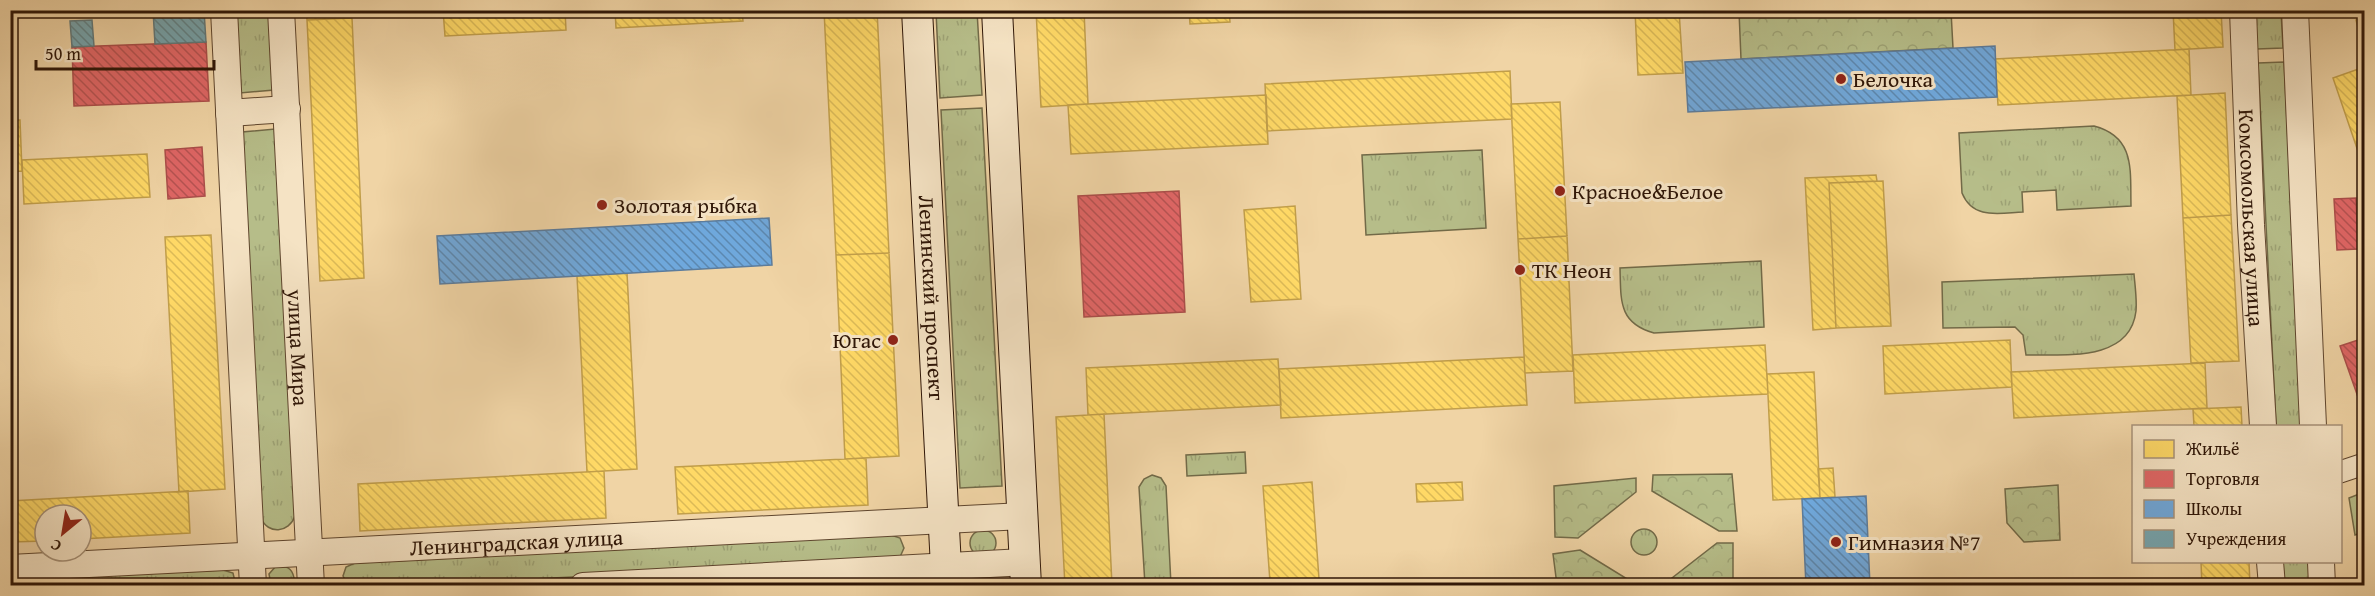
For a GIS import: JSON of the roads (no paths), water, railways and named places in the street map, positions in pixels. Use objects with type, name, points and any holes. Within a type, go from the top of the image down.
[{"type":"main road","name":"Ленинский проспект","points":[[917,10],[946,576]]},
{"type":"main road","points":[[997,10],[1026,573]]},
{"type":"street","points":[[224,10],[253,585]]},
{"type":"street","name":"улица Мира","points":[[281,10],[311,585]]},
{"type":"street","name":"Комсомольская улица","points":[[2243,10],[2263,425]]},
{"type":"street","points":[[2295,10],[2313,425]]},
{"type":"street","points":[[229,113],[287,109]]},
{"type":"street","points":[[2342,471],[2364,464]]},
{"type":"street","name":"Ленинградская улица","points":[[10,568],[1023,516]]},
{"type":"street","points":[[2270,563],[2272,585]]},
{"type":"street","points":[[2321,563],[2322,585]]},
{"type":"street","name":"Ленинградская улица","points":[[583,585],[1026,573]]},
{"type":"place","name":"Белочка","points":[[1841,79]]},
{"type":"place","name":"Красное&Белое","points":[[1560,191]]},
{"type":"place","name":"Золотая рыбка","points":[[602,205]]},
{"type":"place","name":"ТК Неон","points":[[1520,270]]},
{"type":"place","name":"Югас","points":[[893,340]]},
{"type":"place","name":"Гимназия №7","points":[[1836,542]]}]
